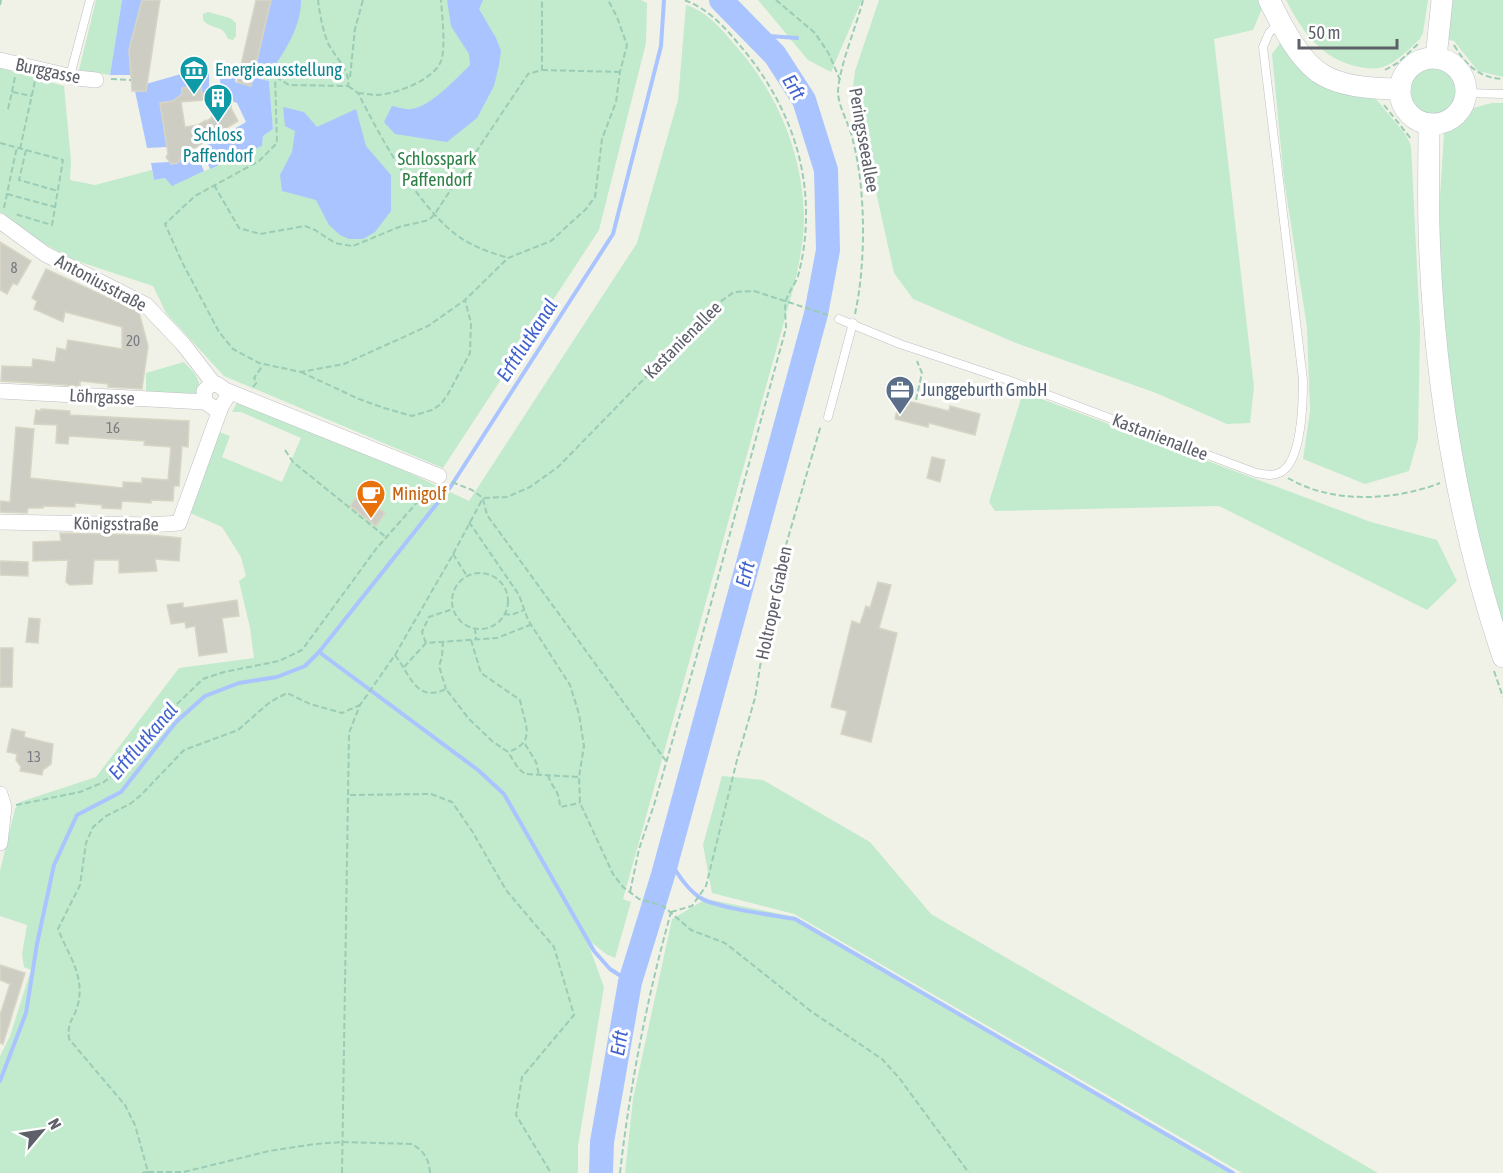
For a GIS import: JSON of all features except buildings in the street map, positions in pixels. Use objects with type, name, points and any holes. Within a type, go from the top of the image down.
[{"type":"main road","points":[[1269,0],[1299,53],[1323,75],[1354,86],[1400,89]]},
{"type":"main road","points":[[1436,58],[1442,0]]},
{"type":"main road","points":[[1427,58],[1436,58],[1456,67],[1465,82],[1466,93],[1462,108],[1457,114],[1444,123],[1429,124],[1413,118],[1407,112],[1400,97],[1400,89],[1406,72],[1411,66],[1427,58]]},
{"type":"main road","points":[[1429,124],[1429,229],[1436,327],[1446,411],[1456,478],[1470,541],[1503,657]]},
{"type":"street","name":"Burggasse","points":[[0,60],[96,80]]},
{"type":"street","name":"Antoniusstraße","points":[[6,215],[45,254],[146,305],[220,387]]},
{"type":"street","points":[[220,387],[227,397],[221,407],[214,408],[205,402],[204,391],[220,387],[435,475]]},
{"type":"street","name":"Löhrgasse","points":[[0,392],[205,402]]},
{"type":"street","name":"Königsstraße","points":[[0,522],[179,524],[221,407]]},
{"type":"street","points":[[0,843],[2,800]]},
{"type":"lane","points":[[70,76],[90,0]]},
{"type":"lane","points":[[1280,22],[1269,33],[1263,47],[1303,390],[1303,410],[1297,444],[1290,463],[1281,473]]},
{"type":"lane","points":[[1466,93],[1503,94]]},
{"type":"lane","name":"Kastanienallee","points":[[839,319],[1256,473],[1269,475],[1281,473]]},
{"type":"lane","points":[[828,417],[853,323]]},
{"type":"path","points":[[0,5],[1,0]]},
{"type":"path","points":[[318,0],[320,22],[329,44],[349,78]]},
{"type":"path","points":[[348,86],[355,28],[363,0]]},
{"type":"path","points":[[358,93],[378,95],[396,91],[423,80],[435,70],[442,60],[441,0]]},
{"type":"path","points":[[542,70],[543,2],[548,0]]},
{"type":"path","points":[[301,372],[357,360],[428,326],[465,300],[508,258],[551,242],[586,209],[595,197],[602,139],[616,102],[627,45],[608,0]]},
{"type":"path","points":[[630,891],[639,849],[654,806],[786,328],[786,300],[797,278],[806,218],[805,180],[795,140],[779,101],[756,63],[726,29],[696,4],[684,0]]},
{"type":"path","points":[[776,0],[815,33],[829,54],[840,80]]},
{"type":"path","name":"Peringsseeallee","points":[[853,323],[860,294],[862,230],[860,176],[853,140],[838,95],[840,80],[863,0]]},
{"type":"path","points":[[0,142],[20,148],[26,150],[63,160],[52,225],[6,215],[4,206],[16,151],[20,148],[37,69]]},
{"type":"path","points":[[214,185],[239,228],[260,234],[305,226],[335,243],[352,246],[399,227],[429,220],[528,74],[542,70],[620,72]]},
{"type":"path","points":[[254,73],[275,76],[289,85],[348,86],[358,93],[414,188],[434,215],[455,234],[478,248],[508,258]]},
{"type":"path","points":[[8,109],[15,76]]},
{"type":"path","points":[[275,76],[277,143],[260,161],[195,196],[165,224],[219,332],[233,350],[263,364],[301,372],[359,399],[412,416],[432,411],[441,404],[470,354],[471,323],[465,300]]},
{"type":"path","points":[[96,80],[131,80]]},
{"type":"path","points":[[12,92],[32,96]]},
{"type":"path","points":[[26,150],[19,180],[58,191]]},
{"type":"path","points":[[7,194],[55,207]]},
{"type":"path","points":[[0,204],[4,206]]},
{"type":"path","name":"Kastanienallee","points":[[483,498],[507,497],[530,487],[558,467],[717,304],[734,292],[754,291],[839,319]]},
{"type":"path","points":[[910,347],[922,373],[916,400]]},
{"type":"path","points":[[247,397],[256,382],[254,378],[263,364]]},
{"type":"path","name":"Holtroper Graben","points":[[671,912],[692,906],[706,886],[755,698],[768,616],[781,562],[821,425],[828,417]]},
{"type":"path","points":[[285,450],[293,462],[387,538]]},
{"type":"path","points":[[1281,473],[1299,484],[1329,493],[1383,497],[1444,481]]},
{"type":"path","points":[[2,800],[80,792],[104,782],[121,768],[174,707],[203,680],[224,672],[279,661],[302,650],[376,549],[420,499],[435,475],[472,490],[483,498],[487,515],[666,761]]},
{"type":"path","points":[[342,1173],[350,795],[349,733],[360,705],[394,655],[483,498]]},
{"type":"path","points":[[469,522],[519,595],[530,625],[570,685],[579,714],[584,746],[579,777],[580,803],[613,874],[623,887],[639,899],[663,906],[691,930],[734,950],[812,1012],[882,1059],[900,1079],[969,1173]]},
{"type":"path","points":[[453,554],[466,576]]},
{"type":"path","points":[[484,573],[492,576],[501,584],[507,597],[507,606],[504,614],[492,626],[483,629],[464,624],[453,609],[454,590],[466,576],[484,573]]},
{"type":"path","points":[[501,584],[508,578]]},
{"type":"path","points":[[426,643],[422,632],[429,617],[453,609]]},
{"type":"path","points":[[504,614],[511,615],[524,610]]},
{"type":"path","points":[[404,667],[426,643],[497,638],[530,625]]},
{"type":"path","points":[[475,628],[473,639],[481,673],[520,700],[527,734],[525,744],[536,762],[539,775]]},
{"type":"path","points":[[443,641],[439,666],[446,689],[469,719],[492,741],[508,752],[518,768],[525,774],[579,777]]},
{"type":"path","points":[[394,655],[416,686],[427,694],[436,694],[446,689]]},
{"type":"path","points":[[148,1172],[135,1125],[125,1105],[69,1039],[68,1026],[78,1006],[81,988],[78,969],[58,929],[80,885],[86,843],[93,827],[106,816],[130,804],[141,795],[184,750],[238,730],[270,702],[286,693],[309,704],[342,713],[360,705]]},
{"type":"path","points":[[508,752],[525,744]]},
{"type":"path","points":[[549,775],[550,783],[560,794],[560,807],[580,803]]},
{"type":"path","points":[[350,795],[431,795],[452,802],[472,831],[506,890],[554,947],[574,1015],[522,1077],[516,1115],[551,1173]]},
{"type":"path","points":[[620,1173],[632,1086],[653,975],[671,912]]},
{"type":"path","points":[[142,1173],[184,1172],[269,1151],[343,1142],[412,1144],[420,1149],[427,1158],[430,1173]]},
{"type":"green space","points":[[96,0],[122,0],[110,75],[79,70]]},
{"type":"green space","name":"Schlosspark Paffendorf","points":[[271,0],[641,0],[647,3],[646,43],[599,230],[443,468],[224,376],[166,313],[153,286],[74,260],[41,242],[0,212],[0,68],[64,86],[71,161],[70,180],[95,185],[152,170],[154,180],[165,178],[172,185],[262,146],[263,136],[273,129],[269,81],[253,77]]},
{"type":"green space","points":[[758,0],[862,0],[831,72],[808,60]]},
{"type":"green space","points":[[879,0],[1260,0],[1263,6],[1253,30],[1214,39],[1254,387],[1250,423],[1227,424],[1156,393],[1016,343],[913,299],[894,273],[870,165],[851,101],[855,71]]},
{"type":"green space","points":[[1286,0],[1428,0],[1420,39],[1393,62],[1372,69],[1343,62],[1322,50],[1305,32]]},
{"type":"green space","points":[[1451,0],[1503,0],[1503,77],[1478,71],[1454,41],[1449,40],[1448,17]]},
{"type":"green space","points":[[686,5],[707,16],[725,33],[750,63],[775,103],[793,147],[799,170],[804,217],[803,234],[794,286],[623,899],[631,902],[615,958],[606,954],[586,938],[604,987],[578,1146],[578,1173],[0,1173],[0,1056],[10,1036],[31,970],[24,967],[22,954],[27,925],[0,916],[0,871],[15,809],[20,802],[96,777],[179,668],[254,658],[250,628],[239,581],[246,576],[241,557],[222,527],[188,512],[219,432],[230,436],[222,457],[282,482],[301,438],[241,412],[232,412],[238,401],[414,475],[469,501],[637,243],[678,100]]},
{"type":"green space","points":[[208,12],[230,18],[236,23],[236,36],[233,40],[228,39],[220,29],[203,20],[203,14]]},
{"type":"green space","points":[[1281,42],[1346,94],[1376,99],[1406,135],[1411,146],[1420,328],[1418,439],[1409,471],[1365,484],[1303,459],[1310,411],[1307,327],[1284,180],[1272,54]]},
{"type":"green space","points":[[1438,67],[1451,74],[1457,82],[1457,102],[1451,110],[1443,116],[1428,117],[1415,110],[1409,102],[1408,87],[1415,74],[1423,68]]},
{"type":"green space","points":[[1492,103],[1503,103],[1503,623],[1475,525],[1453,411],[1444,327],[1438,229],[1444,134],[1473,108]]},
{"type":"green space","points":[[184,362],[198,380],[197,393],[146,395],[146,373]]},
{"type":"green space","points":[[1023,392],[1371,522],[1437,540],[1457,581],[1427,610],[1219,506],[995,511],[989,502]]},
{"type":"green space","points":[[722,776],[763,780],[870,842],[931,914],[1378,1173],[1242,1173],[794,914],[712,893],[703,845]]},
{"type":"green space","points":[[706,899],[796,917],[1236,1173],[625,1173],[633,1099],[672,919]]},
{"type":"water","points":[[122,0],[142,0],[130,75],[110,75]]},
{"type":"water","points":[[271,0],[301,0],[295,29],[271,72],[255,69]]},
{"type":"water","points":[[447,0],[483,0],[479,9],[501,51],[494,86],[477,118],[447,142],[395,134],[384,122],[392,106],[409,109],[426,104],[470,65],[469,54],[451,26]]},
{"type":"water","points":[[202,68],[209,70],[209,89],[203,98],[201,85],[182,88],[182,94],[173,101],[160,103],[167,147],[147,148],[135,91],[145,91],[146,84]]},
{"type":"water","points":[[222,71],[237,74],[235,82],[251,86],[253,77],[269,81],[273,129],[263,136],[262,146],[210,169],[203,153],[204,147],[246,122],[237,103],[226,94],[221,96]]},
{"type":"water","points":[[283,107],[304,112],[317,127],[356,109],[366,146],[391,175],[391,211],[375,232],[363,239],[349,239],[340,235],[329,225],[316,200],[282,191],[280,175],[292,152],[295,131],[285,126]]},
{"type":"water","points":[[192,150],[197,155],[204,171],[172,186],[165,178],[154,180],[151,163],[176,164],[180,161],[181,156]]},
{"type":"waterway","name":"Erftflutkanal","points":[[0,1081],[26,1013],[37,944],[54,865],[77,815],[121,792],[176,722],[205,696],[239,683],[277,677],[305,666],[319,652],[451,486],[613,234],[661,46],[664,0]]},
{"type":"waterway","name":"Erft","points":[[601,1173],[602,1142],[630,982],[663,875],[816,314],[828,250],[826,170],[804,100],[775,55],[721,0]]},
{"type":"waterway","points":[[756,35],[797,38]]},
{"type":"waterway","name":"Erftflutkanal","points":[[319,652],[478,770],[504,794],[594,951],[610,969],[630,982]]},
{"type":"waterway","points":[[667,857],[685,884],[699,897],[731,908],[795,919],[1233,1173]]},
{"type":"place","name":"Energieausstellung","points":[[194,96]]},
{"type":"place","name":"Schloss Paffendorf","points":[[218,124]]},
{"type":"place","name":"Junggeburth GmbH","points":[[900,416]]},
{"type":"place","name":"Minigolf","points":[[371,520]]}]
